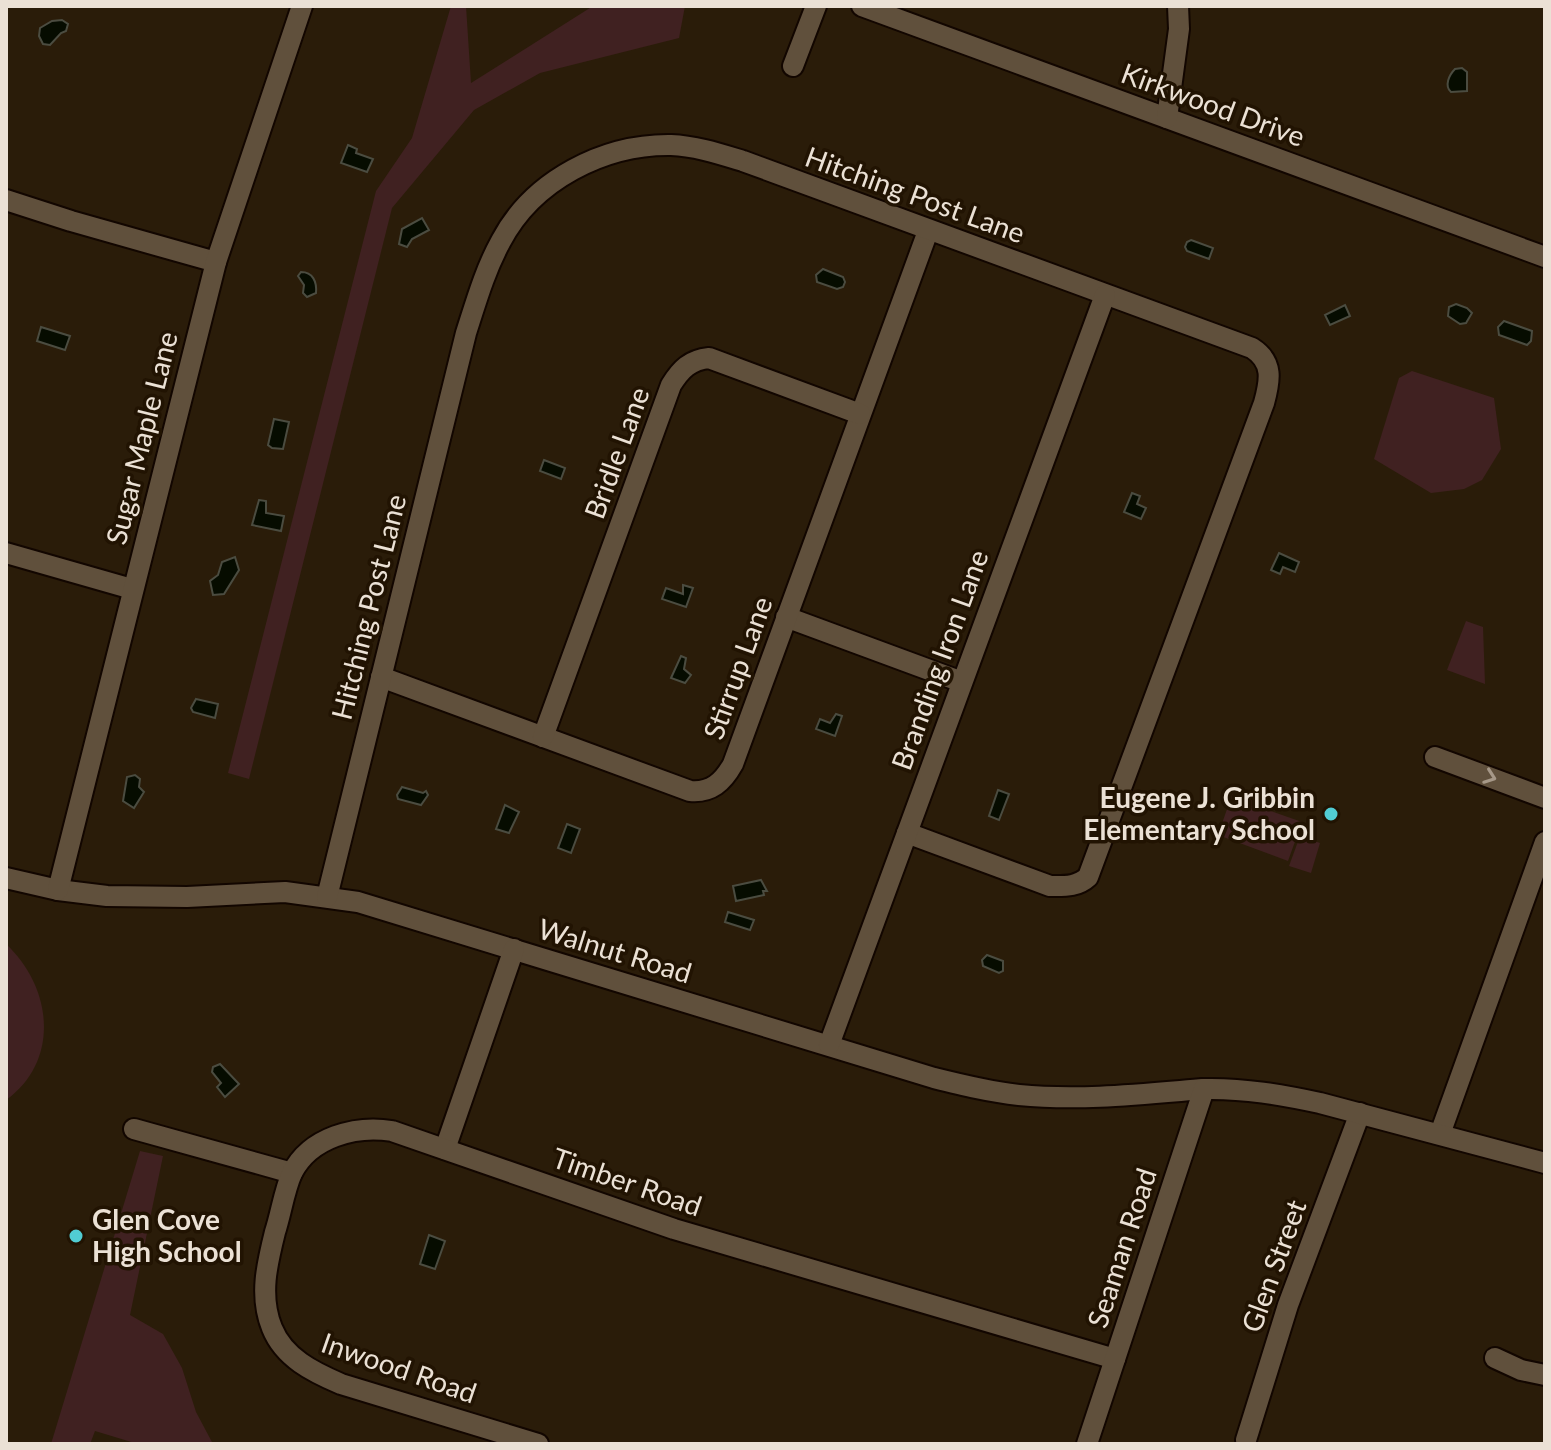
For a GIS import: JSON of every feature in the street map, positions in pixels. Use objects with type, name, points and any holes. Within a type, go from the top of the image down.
[{"type":"street","name":"Sugar Maple Lane","points":[[58,890],[216,262],[302,6]]},
{"type":"street","points":[[793,66],[816,6]]},
{"type":"street","name":"Kirkwood Drive","points":[[862,6],[1545,257]]},
{"type":"street","points":[[1167,118],[1179,29],[1178,6]]},
{"type":"street","name":"Hitching Post Lane","points":[[327,897],[466,333],[487,270],[502,238],[526,206],[543,191],[567,172],[607,154],[635,148],[672,145],[706,150],[743,161],[1252,348],[1269,367],[1270,381],[1094,866],[1083,882],[1069,887],[1050,886],[907,833]]},
{"type":"street","points":[[6,200],[216,262]]},
{"type":"street","name":"Stirrup Lane","points":[[381,677],[690,791],[709,790],[726,776],[733,764],[928,231]]},
{"type":"street","name":"Branding Iron Lane","points":[[829,1045],[1105,295]]},
{"type":"street","name":"Bridle Lane","points":[[543,737],[671,385],[679,372],[695,360],[709,358],[860,414]]},
{"type":"street","points":[[6,553],[132,589]]},
{"type":"street","points":[[786,617],[962,682]]},
{"type":"street","points":[[1435,757],[1545,798]]},
{"type":"street","points":[[1440,1134],[1545,842]]},
{"type":"street","name":"Walnut Road","points":[[6,878],[58,890],[107,896],[187,897],[285,892],[358,902],[985,1091],[1104,1097],[1215,1089],[1284,1096],[1360,1113],[1545,1163]]},
{"type":"street","points":[[445,1149],[514,949]]},
{"type":"street","name":"Seaman Road","points":[[1087,1444],[1115,1359],[1215,1089]]},
{"type":"street","name":"Glen Street","points":[[1246,1440],[1288,1305],[1360,1113]]},
{"type":"street","points":[[134,1129],[292,1173]]},
{"type":"street","name":"Timber Road","points":[[292,1173],[319,1145],[332,1137],[357,1129],[392,1131],[674,1229],[1115,1359]]},
{"type":"street","name":"Inwood Road","points":[[292,1173],[268,1257],[263,1294],[272,1328],[294,1358],[313,1372],[341,1384],[538,1444]]},
{"type":"street","points":[[1495,1358],[1521,1370],[1545,1375]]},
{"type":"shaded area","points":[[451,6],[466,6],[471,83],[593,6],[685,6],[679,38],[540,73],[474,110],[392,208],[249,779],[228,773],[376,191],[412,138]]},
{"type":"shaded area","points":[[62,20],[68,24],[66,31],[50,45],[43,44],[39,36],[40,28],[52,21]]},
{"type":"shaded area","points":[[1462,68],[1467,72],[1467,91],[1451,92],[1449,77],[1455,69]]},
{"type":"shaded area","points":[[348,145],[357,149],[356,153],[373,159],[367,172],[341,163]]},
{"type":"shaded area","points":[[422,218],[429,230],[412,239],[407,247],[399,244],[402,229]]},
{"type":"shaded area","points":[[1191,240],[1213,248],[1209,259],[1187,251],[1185,247]]},
{"type":"shaded area","points":[[823,269],[843,277],[843,287],[837,289],[817,282],[816,275]]},
{"type":"shaded area","points":[[301,272],[313,278],[316,293],[307,297],[303,293],[304,285],[298,276]]},
{"type":"shaded area","points":[[1456,304],[1472,313],[1466,323],[1460,324],[1448,316],[1449,307]]},
{"type":"shaded area","points":[[1345,305],[1350,316],[1330,325],[1325,315]]},
{"type":"shaded area","points":[[1504,321],[1532,331],[1531,341],[1527,345],[1499,335],[1498,327]]},
{"type":"shaded area","points":[[41,327],[70,336],[65,350],[37,341]]},
{"type":"shaded area","points":[[1412,371],[1494,398],[1501,449],[1482,480],[1464,489],[1431,493],[1374,459],[1399,378]]},
{"type":"shaded area","points":[[274,419],[289,422],[283,449],[268,445]]},
{"type":"shaded area","points":[[544,460],[565,468],[561,479],[540,471]]},
{"type":"shaded area","points":[[1132,493],[1140,496],[1137,504],[1146,508],[1141,519],[1124,512]]},
{"type":"shaded area","points":[[259,500],[266,501],[266,513],[284,516],[281,531],[252,525]]},
{"type":"shaded area","points":[[1279,553],[1299,562],[1295,572],[1283,567],[1280,574],[1271,570]]},
{"type":"shaded area","points":[[235,557],[239,570],[224,594],[213,595],[210,581],[218,575],[222,562]]},
{"type":"shaded area","points":[[683,585],[693,588],[686,607],[662,599],[666,588],[683,594]]},
{"type":"shaded area","points":[[1466,621],[1483,627],[1485,684],[1447,670]]},
{"type":"shaded area","points":[[681,656],[686,658],[684,669],[691,675],[685,683],[671,678]]},
{"type":"shaded area","points":[[196,699],[218,704],[215,718],[193,712],[191,708]]},
{"type":"shaded area","points":[[836,714],[842,716],[835,736],[816,729],[820,719],[830,723]]},
{"type":"shaded area","points":[[135,775],[140,779],[139,787],[144,792],[134,808],[123,801],[127,777]]},
{"type":"shaded area","points":[[402,787],[423,793],[426,791],[428,795],[421,805],[398,799]]},
{"type":"shaded area","points":[[1234,789],[1258,799],[1256,806],[1302,822],[1288,861],[1218,835]]},
{"type":"shaded area","points":[[998,790],[1009,794],[999,820],[989,816]]},
{"type":"shaded area","points":[[505,805],[519,812],[509,833],[496,829]]},
{"type":"shaded area","points":[[567,824],[580,829],[571,853],[558,848]]},
{"type":"shaded area","points":[[1300,836],[1320,843],[1311,873],[1289,866]]},
{"type":"shaded area","points":[[761,880],[767,891],[763,891],[764,895],[736,901],[733,886]]},
{"type":"shaded area","points":[[728,912],[754,920],[750,930],[725,922]]},
{"type":"shaded area","points":[[6,944],[33,981],[41,1002],[44,1023],[36,1065],[24,1084],[6,1100]]},
{"type":"shaded area","points":[[987,955],[1003,961],[1003,971],[999,973],[983,966],[982,960]]},
{"type":"shaded area","points":[[220,1064],[239,1084],[225,1097],[217,1087],[221,1083],[212,1072],[213,1067]]},
{"type":"shaded area","points":[[140,1151],[163,1156],[130,1315],[163,1334],[182,1368],[196,1412],[213,1444],[138,1444],[95,1431],[90,1444],[51,1444]]},
{"type":"shaded area","points":[[429,1235],[445,1241],[435,1269],[420,1264]]},
{"type":"place","name":"Eugene J. Gribbin Elementary School","points":[[1331,814]]},
{"type":"place","name":"Glen Cove High School","points":[[76,1236]]}]
